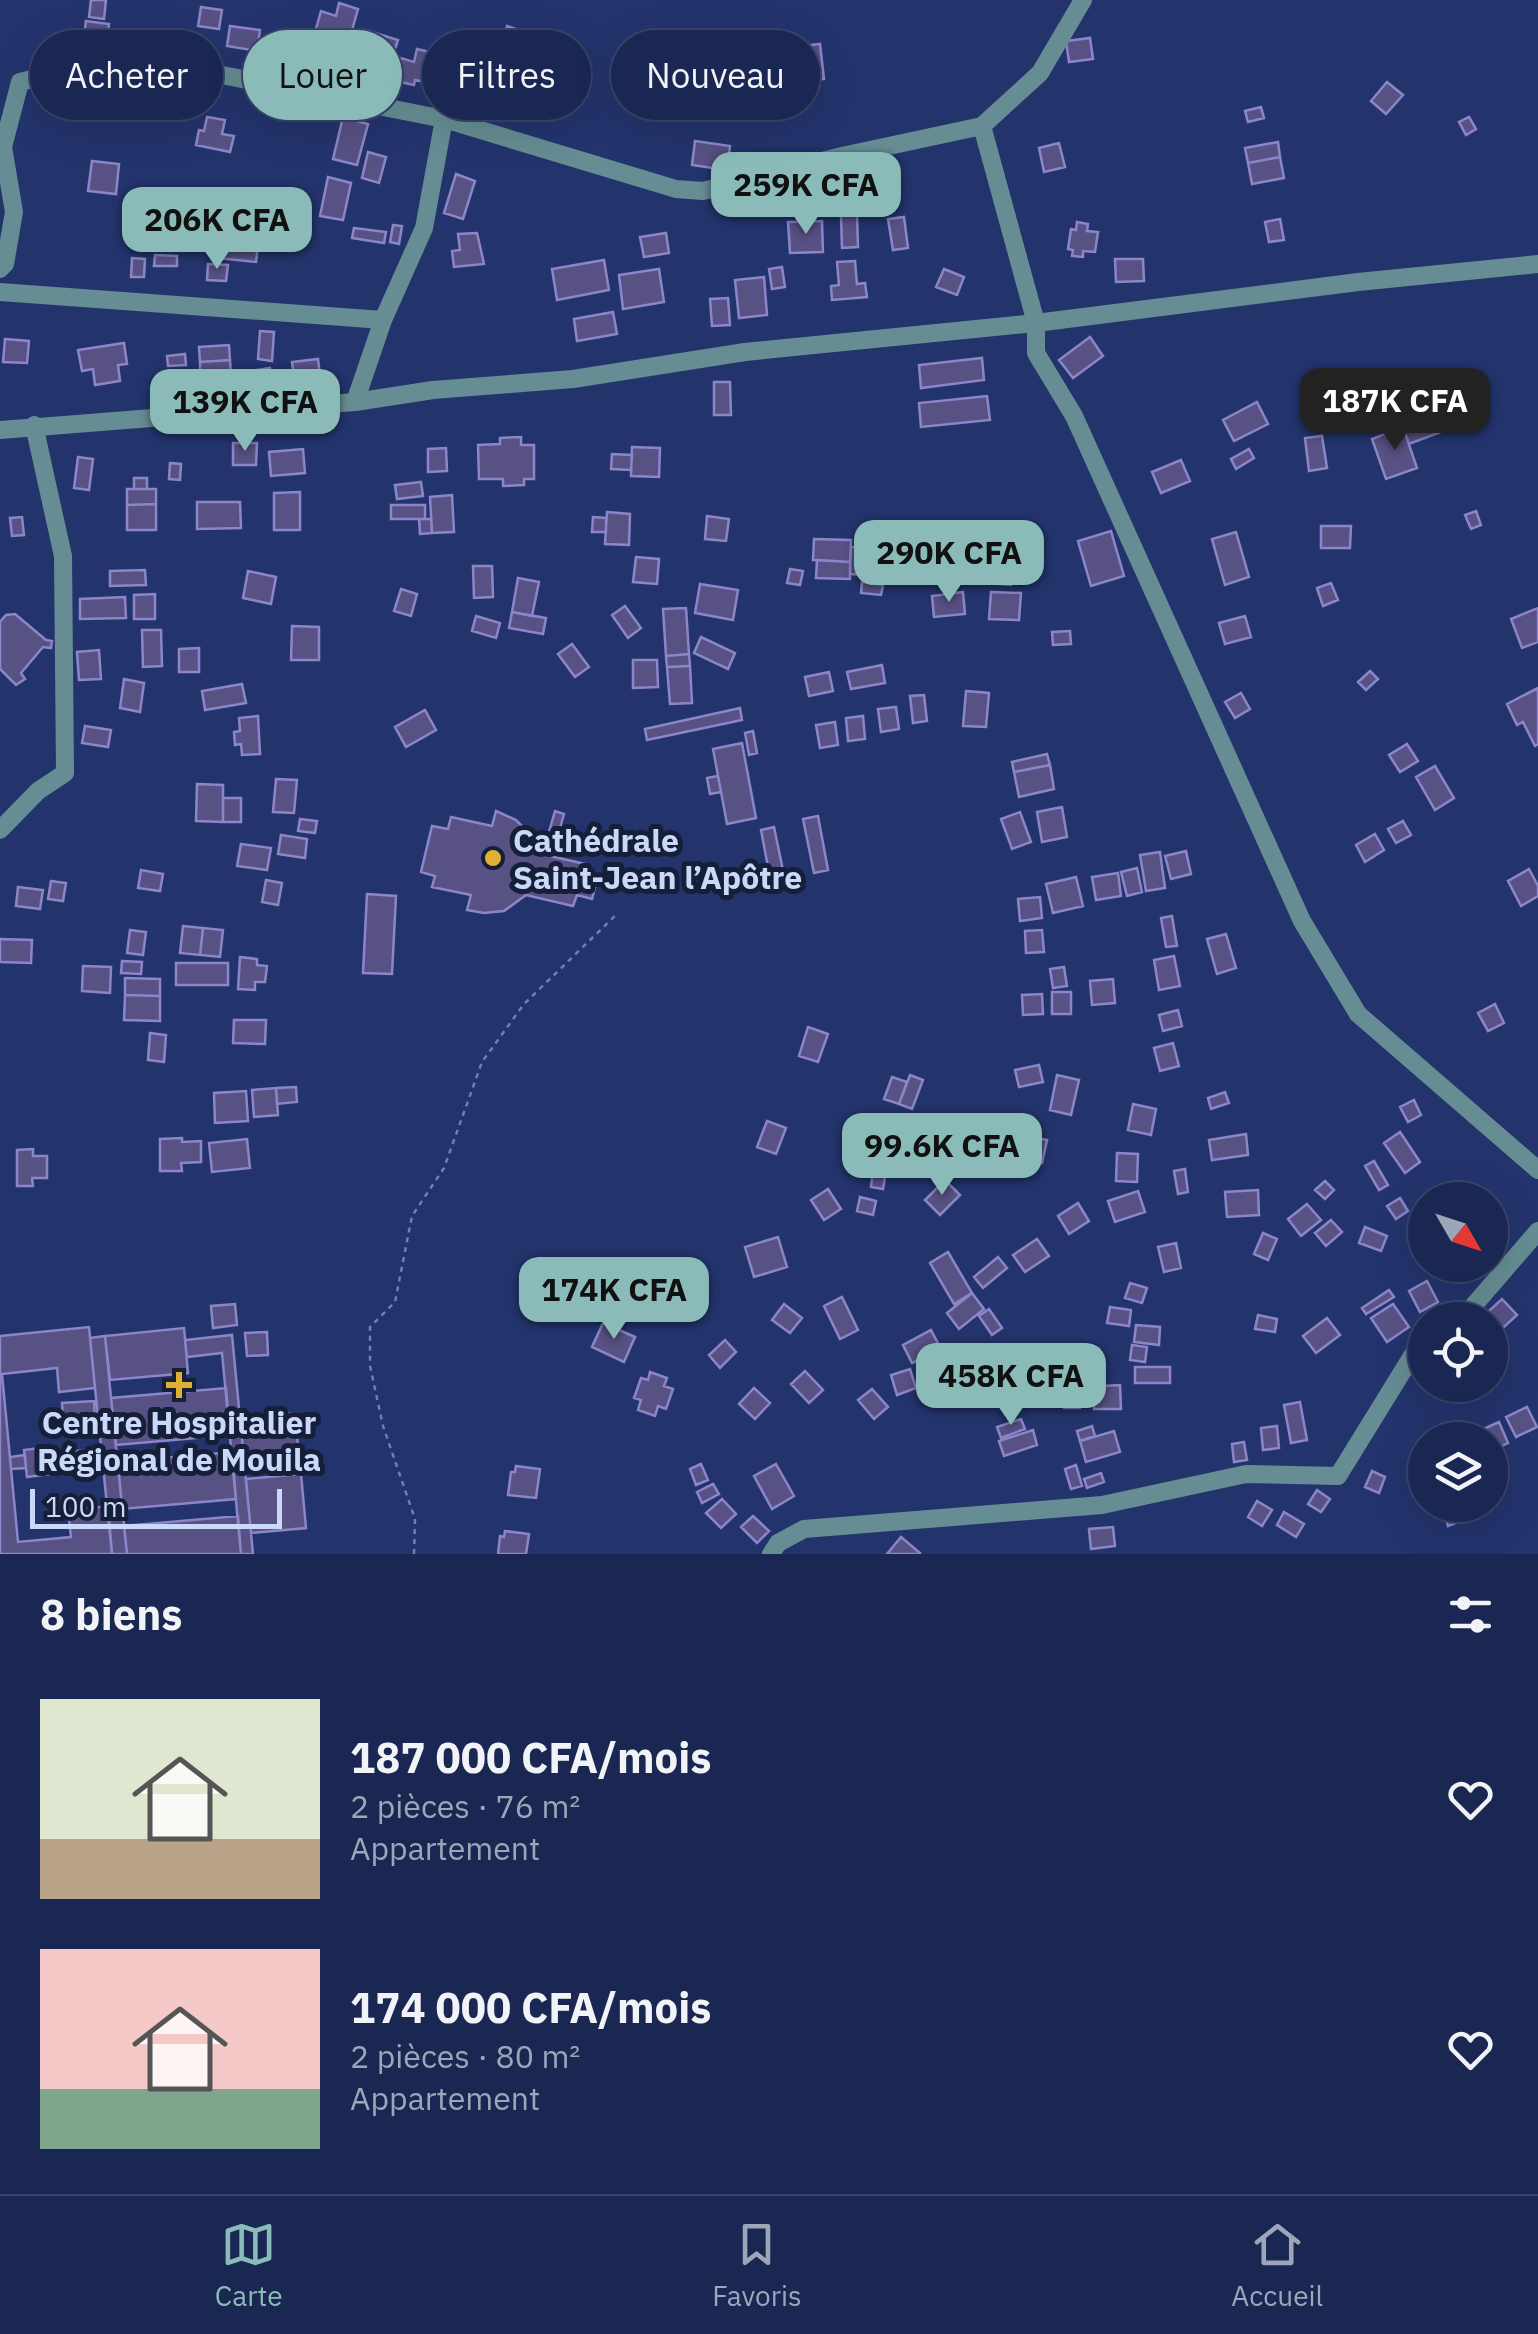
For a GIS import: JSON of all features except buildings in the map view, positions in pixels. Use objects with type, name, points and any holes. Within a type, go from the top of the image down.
[{"type":"street","points":[[447,120],[676,189],[703,192],[842,156],[982,126],[1040,72],[1083,0]]},
{"type":"street","points":[[0,269],[6,264],[14,212],[3,147],[20,82],[72,70],[197,70],[422,115]]},
{"type":"street","points":[[355,402],[384,320],[424,228],[444,120]]},
{"type":"street","points":[[982,126],[1036,322],[1036,353],[1074,416],[1302,921],[1358,1014],[1538,1170]]},
{"type":"street","points":[[0,430],[355,402],[433,390],[573,379],[745,352],[1538,264]]},
{"type":"street","points":[[0,292],[384,320]]},
{"type":"street","points":[[0,830],[38,791],[64,773],[63,556],[34,425]]},
{"type":"street","points":[[1477,1302],[1538,1232]]},
{"type":"street","points":[[770,1554],[778,1544],[804,1529],[1102,1506],[1246,1474],[1338,1476],[1408,1361]]},
{"type":"path","points":[[414,1554],[415,1519],[383,1426],[370,1366],[370,1327],[394,1302],[412,1216],[444,1168],[482,1062],[524,1004],[618,914]]},
{"type":"place","name":"Cathédrale Saint-Jean l’Apôtre","points":[[493,858]]},
{"type":"place","name":"Centre Hospitalier Régional de Mouila","points":[[179,1385]]}]
